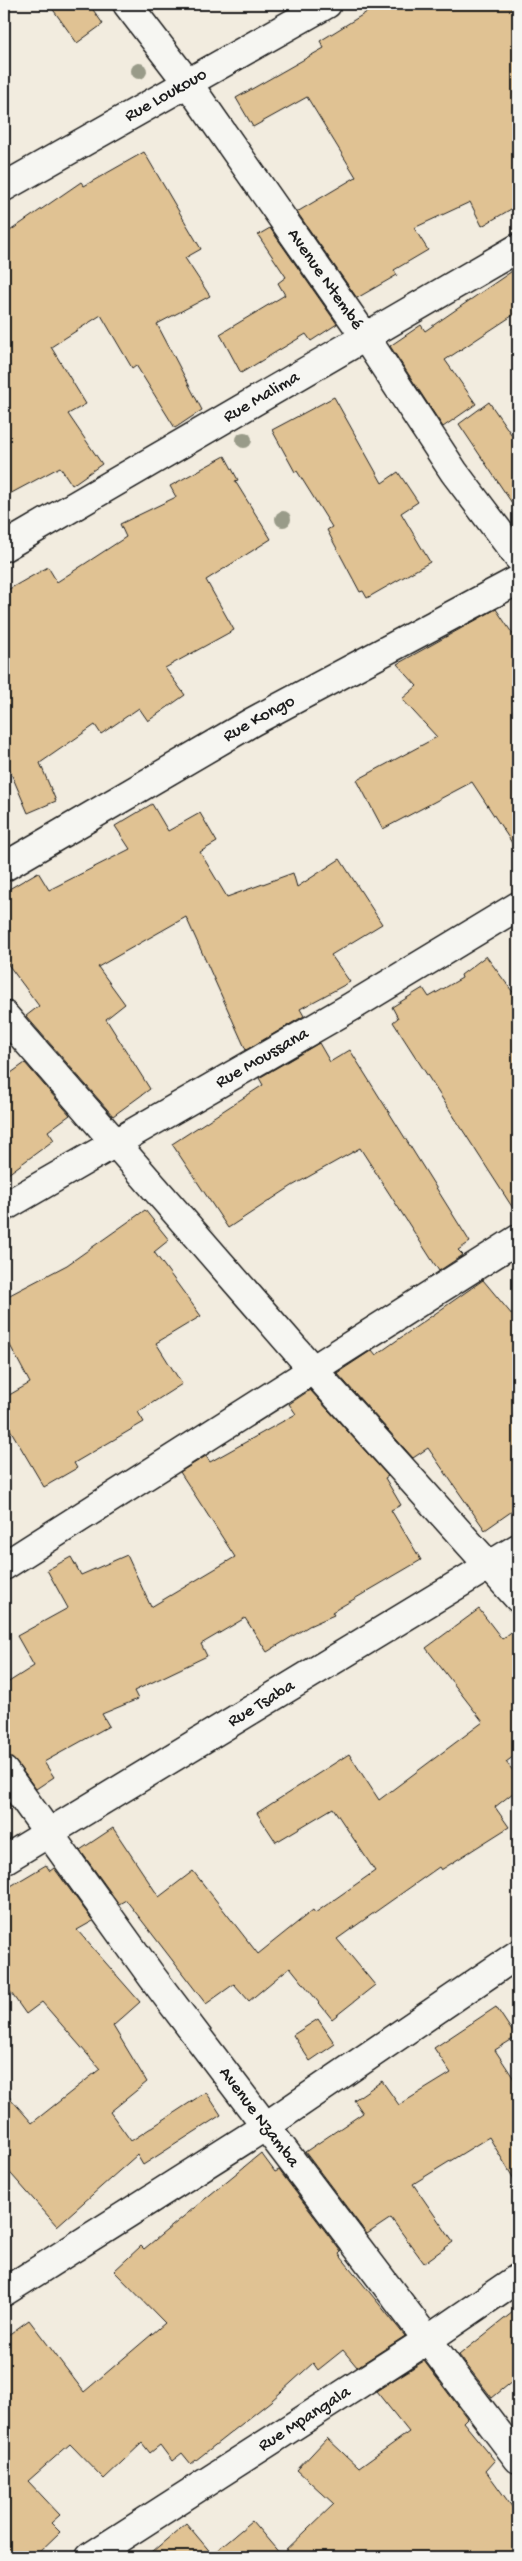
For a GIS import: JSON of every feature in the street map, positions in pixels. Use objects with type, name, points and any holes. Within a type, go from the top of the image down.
[{"type":"street","name":"Avenue Ntembé","points":[[127,4],[187,82],[366,338],[454,472],[518,557]]},
{"type":"street","name":"Rue Loukouo","points":[[4,187],[327,4]]},
{"type":"street","name":"Rue Malima","points":[[4,547],[518,248]]},
{"type":"street","name":"Rue Kongo","points":[[4,867],[252,722],[518,580]]},
{"type":"street","name":"Rue Moussana","points":[[4,1207],[351,1007],[518,906]]},
{"type":"street","points":[[4,1015],[113,1143],[518,1598]]},
{"type":"street","points":[[4,1566],[518,1239]]},
{"type":"street","name":"Rue Tsaba","points":[[4,1860],[518,1548]]},
{"type":"street","name":"Avenue Nzamba","points":[[4,1771],[153,1978],[429,2339],[518,2459]]},
{"type":"street","points":[[4,2292],[266,2126],[518,1954]]},
{"type":"street","name":"Rue Mpangala","points":[[90,2557],[429,2339],[518,2278]]},
{"type":"building","points":[[49,4],[89,4],[103,24],[77,43]]},
{"type":"building","points":[[380,4],[518,4],[518,205],[482,226],[470,202],[414,228],[428,250],[394,270],[397,275],[357,298],[297,212],[356,177],[307,97],[253,127],[236,98],[324,48],[320,41]]},
{"type":"building","points":[[144,152],[201,249],[185,258],[210,296],[157,324],[202,410],[175,428],[136,365],[132,368],[101,315],[51,347],[86,404],[68,414],[102,464],[72,485],[60,467],[4,497],[4,235],[81,182],[84,186]]},
{"type":"building","points":[[270,228],[337,324],[311,341],[306,334],[241,373],[220,334],[285,295],[278,283],[286,277],[258,235]]},
{"type":"building","points":[[518,267],[518,312],[445,360],[476,404],[443,427],[390,346],[421,325],[425,331]]},
{"type":"building","points":[[334,397],[382,483],[398,472],[418,502],[401,513],[430,562],[367,598],[363,591],[360,592],[327,530],[332,527],[297,471],[295,472],[272,430]]},
{"type":"building","points":[[489,402],[518,444],[518,512],[459,424]]},
{"type":"building","points":[[225,456],[238,480],[235,481],[271,539],[206,580],[234,630],[165,668],[185,695],[148,721],[139,708],[101,734],[95,725],[40,763],[56,801],[28,813],[4,757],[4,592],[48,567],[57,582],[126,537],[120,524],[176,497],[170,486]]},
{"type":"building","points":[[496,609],[518,642],[518,852],[472,782],[383,829],[357,780],[437,737],[402,699],[417,686],[397,664]]},
{"type":"building","points":[[152,804],[168,831],[200,813],[217,842],[200,852],[227,897],[293,873],[297,887],[340,859],[382,924],[331,955],[350,982],[300,1009],[304,1016],[246,1050],[186,917],[98,967],[125,1004],[106,1019],[150,1089],[113,1116],[26,1016],[39,1006],[4,959],[4,892],[38,872],[49,890],[130,849],[115,826]]},
{"type":"building","points":[[486,956],[518,999],[518,1216],[393,1022],[398,1018],[392,1007],[423,988],[429,997],[462,978],[461,975]]},
{"type":"building","points":[[319,1043],[330,1062],[350,1050],[470,1242],[458,1250],[463,1255],[439,1271],[360,1148],[292,1186],[228,1228],[172,1144],[263,1085],[259,1078]]},
{"type":"building","points":[[25,1063],[70,1115],[48,1131],[54,1140],[4,1177],[4,1078]]},
{"type":"building","points":[[145,1210],[169,1240],[154,1252],[201,1316],[156,1343],[182,1384],[138,1412],[144,1422],[74,1463],[77,1468],[44,1487],[4,1419],[4,1398],[30,1383],[4,1334],[4,1298],[67,1265]]},
{"type":"building","points":[[483,1280],[518,1322],[518,1507],[485,1530],[428,1448],[413,1458],[337,1373],[372,1350],[376,1355]]},
{"type":"building","points":[[310,1390],[388,1476],[385,1478],[401,1505],[391,1510],[421,1560],[332,1612],[334,1615],[309,1626],[267,1652],[245,1618],[201,1644],[207,1656],[134,1691],[138,1699],[102,1714],[109,1726],[44,1762],[54,1777],[36,1789],[16,1762],[4,1756],[4,1685],[34,1666],[17,1636],[68,1608],[47,1570],[71,1557],[81,1575],[127,1555],[151,1607],[235,1557],[180,1472],[206,1456],[210,1462],[296,1414],[289,1404]]},
{"type":"building","points":[[479,1609],[502,1639],[518,1627],[518,1753],[506,1762],[518,1777],[518,1789],[495,1807],[509,1827],[441,1870],[439,1867],[337,1939],[375,1985],[332,2019],[290,1967],[249,2001],[234,1984],[206,2004],[126,1900],[119,1904],[80,1850],[113,1828],[159,1897],[193,1871],[258,1954],[313,1910],[315,1913],[375,1871],[333,1808],[276,1842],[257,1813],[349,1754],[379,1800],[483,1722],[426,1648]]},
{"type":"building","points":[[4,1797],[11,1807],[4,1812]]},
{"type":"building","points":[[46,1865],[50,1871],[54,1868],[93,1921],[77,1930],[140,2002],[113,2026],[147,2082],[110,2112],[131,2141],[206,2092],[221,2115],[143,2165],[137,2155],[57,2226],[4,2166],[4,2091],[32,2123],[100,2069],[42,2002],[26,2014],[4,1983],[4,1890]]},
{"type":"building","points":[[496,2007],[516,2037],[495,2050],[518,2085],[518,2186],[489,2137],[413,2184],[453,2242],[424,2263],[391,2218],[367,2234],[305,2152],[363,2113],[354,2100],[382,2081],[399,2105],[451,2073],[434,2048]]},
{"type":"building","points":[[318,2019],[335,2044],[310,2061],[293,2035]]},
{"type":"building","points":[[261,2153],[275,2172],[279,2170],[341,2252],[339,2254],[341,2257],[405,2336],[357,2367],[343,2350],[318,2370],[313,2363],[271,2401],[191,2464],[182,2453],[172,2461],[160,2445],[150,2453],[142,2443],[104,2479],[70,2444],[28,2481],[60,2515],[51,2523],[60,2532],[34,2557],[4,2557],[4,2338],[29,2320],[84,2392],[165,2323],[114,2271],[141,2246],[144,2249]]},
{"type":"building","points":[[518,2308],[518,2377],[492,2398],[459,2355]]},
{"type":"building","points":[[424,2361],[467,2418],[463,2422],[495,2461],[486,2471],[518,2515],[518,2557],[146,2557],[186,2523],[212,2554],[252,2521],[281,2555],[334,2504],[297,2470],[327,2438],[359,2468],[409,2432],[376,2391]]}]
